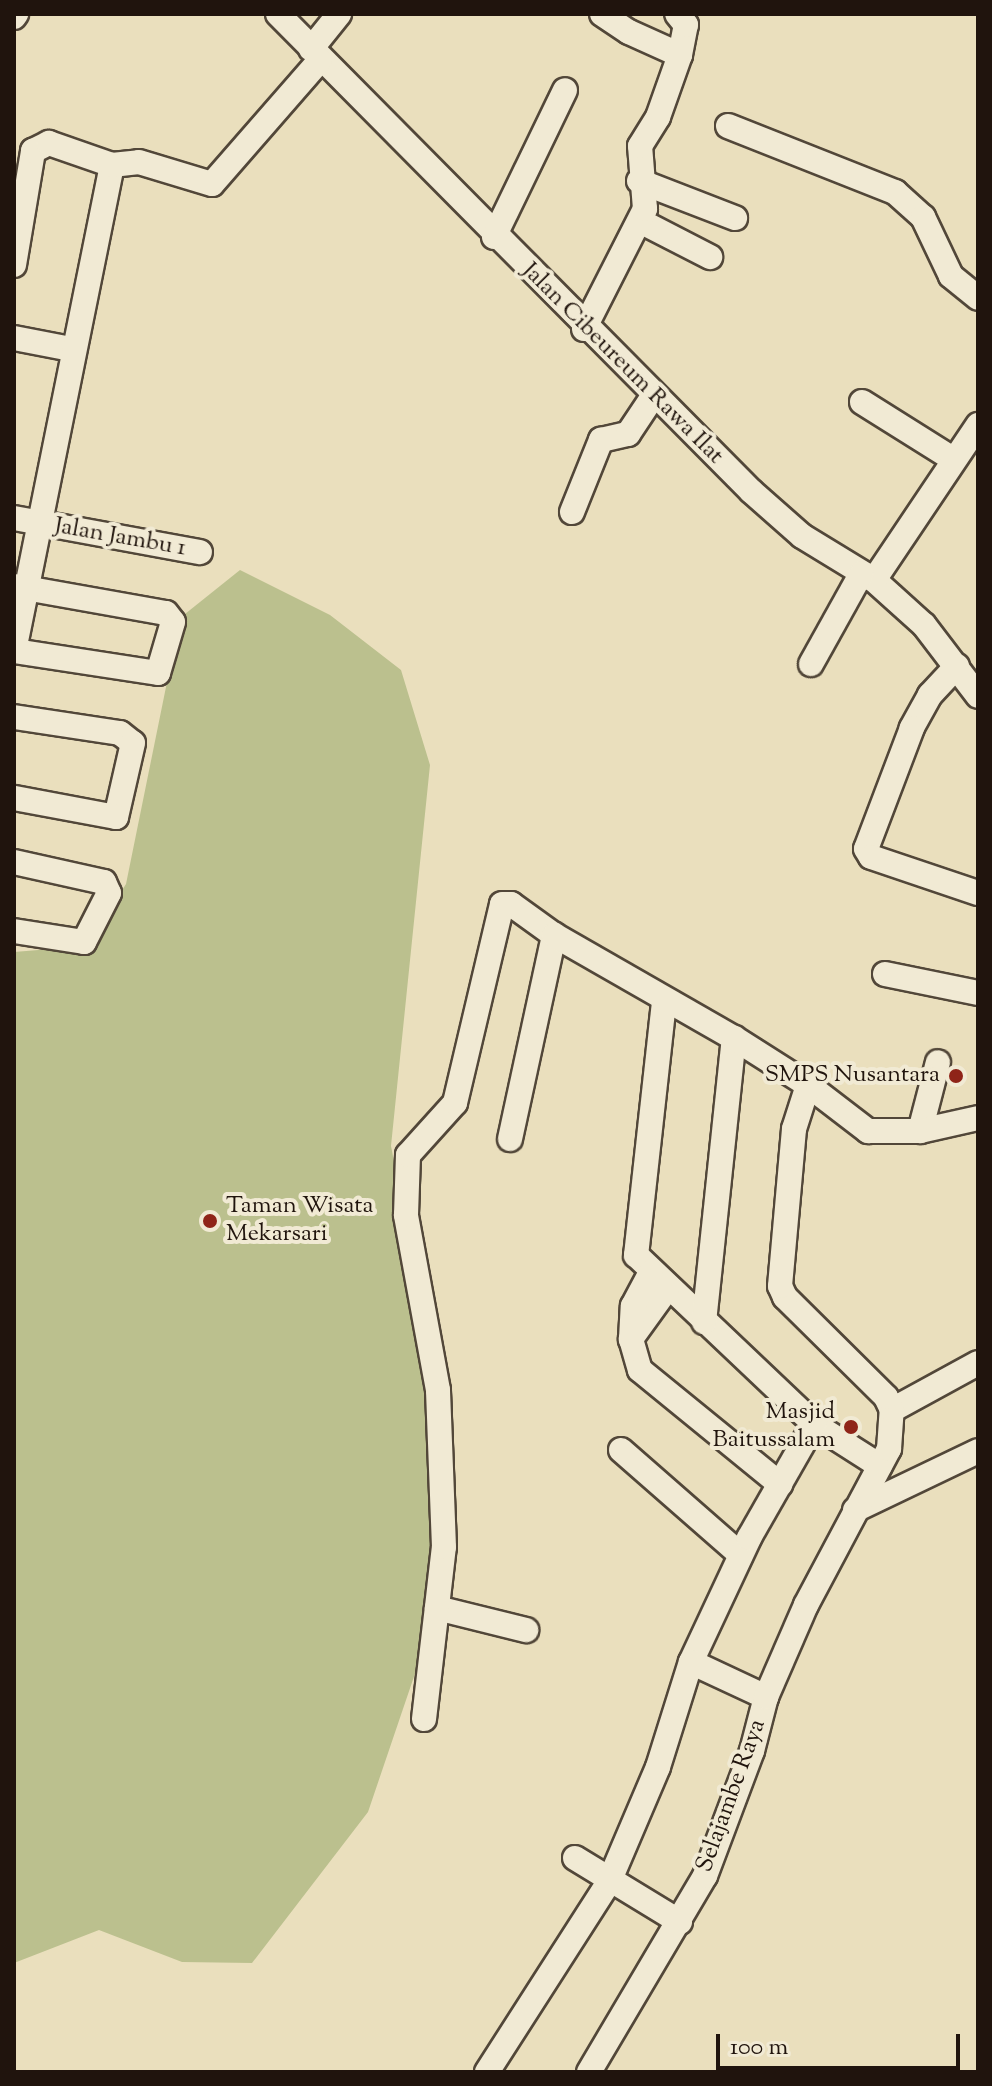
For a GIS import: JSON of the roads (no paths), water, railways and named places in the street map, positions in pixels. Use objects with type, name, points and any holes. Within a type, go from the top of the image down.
[{"type":"street","name":"Jalan Cibeureum Rawa Ilat","points":[[278,14],[584,329],[802,536],[868,577],[924,625],[978,696]]},
{"type":"street","points":[[14,265],[24,150],[49,143],[112,165],[139,162],[212,184],[316,54],[339,14]]},
{"type":"street","points":[[602,14],[629,32],[680,55]]},
{"type":"street","points":[[584,329],[646,205],[639,181],[640,146],[664,103],[680,55],[686,25],[677,14]]},
{"type":"street","points":[[494,237],[565,90]]},
{"type":"street","points":[[728,126],[895,192],[923,217],[951,276],[978,298]]},
{"type":"street","points":[[20,587],[166,613],[173,622],[162,669],[149,675],[14,651],[20,587],[39,523],[71,349],[112,165]]},
{"type":"street","points":[[639,181],[735,218]]},
{"type":"street","points":[[640,221],[710,257]]},
{"type":"street","points":[[14,338],[71,349]]},
{"type":"street","points":[[572,512],[601,440],[628,434],[654,395]]},
{"type":"street","points":[[862,402],[953,459]]},
{"type":"street","points":[[811,664],[868,577],[978,425]]},
{"type":"street","name":"Jalan Jambu 1","points":[[14,518],[200,552]]},
{"type":"street","points":[[957,666],[930,695],[912,728],[866,849],[871,857],[978,893]]},
{"type":"street","points":[[14,717],[120,733],[133,743],[116,817],[14,798]]},
{"type":"street","points":[[14,862],[104,882],[109,893],[84,942],[14,931]]},
{"type":"street","points":[[424,1719],[444,1547],[438,1390],[406,1215],[408,1155],[455,1103],[501,907],[511,904],[554,935],[664,1002],[734,1038],[808,1085],[868,1131],[920,1131],[978,1118]]},
{"type":"street","points":[[510,1139],[554,935]]},
{"type":"street","points":[[885,974],[978,993]]},
{"type":"street","points":[[664,1002],[636,1248],[640,1262],[814,1424],[880,1466]]},
{"type":"street","points":[[704,1322],[734,1038]]},
{"type":"street","points":[[920,1131],[938,1062]]},
{"type":"street","points":[[808,1085],[794,1129],[780,1286],[785,1297],[886,1397],[892,1410],[978,1363]]},
{"type":"street","points":[[659,1280],[633,1306],[631,1339],[640,1370],[780,1484]]},
{"type":"street","name":"Selajambe Raya","points":[[589,2072],[680,1922],[728,1817],[766,1697],[855,1510],[889,1449],[892,1410]]},
{"type":"street","points":[[478,2071],[609,1882],[658,1767],[691,1662],[741,1555],[814,1424]]},
{"type":"street","points":[[621,1450],[741,1555]]},
{"type":"street","points":[[855,1510],[978,1451]]},
{"type":"street","points":[[437,1608],[526,1630]]},
{"type":"street","points":[[691,1662],[766,1697]]},
{"type":"street","points":[[575,1858],[609,1882],[680,1922]]},
{"type":"place","name":"SMPS Nusantara","points":[[956,1076]]},
{"type":"place","name":"Taman Wisata Mekarsari","points":[[210,1221]]},
{"type":"place","name":"Masjid Baitussalam","points":[[851,1427]]}]
